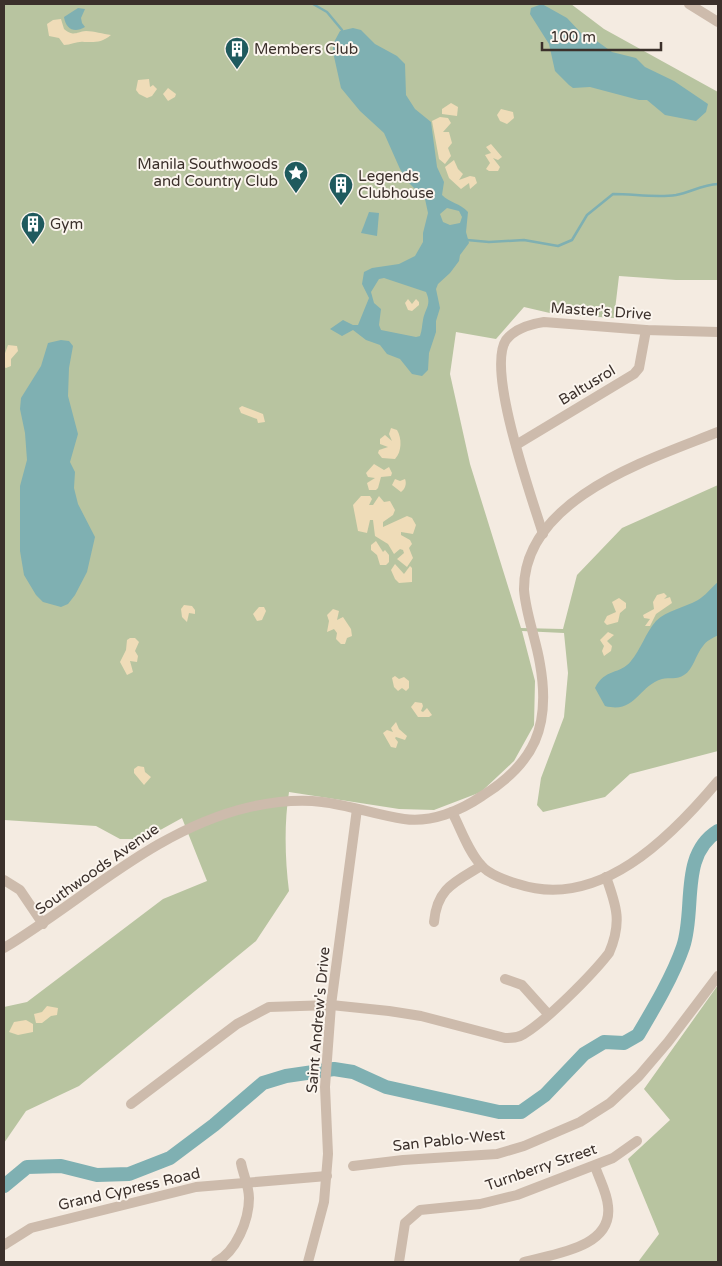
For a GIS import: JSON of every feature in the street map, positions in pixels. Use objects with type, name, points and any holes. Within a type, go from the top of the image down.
[{"type":"street","points":[[689,4],[718,22]]},
{"type":"street","name":"Master's Drive","points":[[543,534],[516,445],[504,391],[502,358],[506,339],[515,331],[529,324],[544,322],[646,330],[718,332]]},
{"type":"street","name":"Baltusrol","points":[[516,445],[634,374],[639,368],[646,330]]},
{"type":"street","name":"Southwoods Avenue","points":[[4,948],[43,924],[167,838],[220,815],[273,803],[298,801],[321,802],[390,817],[423,820],[452,812],[476,801],[504,782],[526,759],[537,738],[543,687],[540,664],[525,602],[524,577],[532,551],[543,534],[567,508],[603,480],[654,456],[718,432]]},
{"type":"street","points":[[452,812],[481,866],[512,882],[543,891],[579,886],[606,877],[640,859],[690,815],[718,781]]},
{"type":"street","name":"Saint Andrew's Drive","points":[[308,1262],[324,1202],[327,1176],[325,1087],[331,1005],[357,809]]},
{"type":"street","points":[[434,922],[437,904],[448,887],[481,866]]},
{"type":"street","points":[[131,1104],[237,1024],[269,1007],[283,1005],[331,1005],[421,1016],[514,1038],[523,1035],[548,1014],[602,962],[614,940],[618,915],[606,877]]},
{"type":"street","points":[[4,880],[20,890],[43,924]]},
{"type":"street","name":"San Pablo-West","points":[[353,1166],[402,1160],[497,1154],[524,1146],[580,1122],[610,1103],[639,1076],[668,1042],[718,976]]},
{"type":"street","points":[[505,979],[522,986],[548,1014]]},
{"type":"street","points":[[269,1007],[276,998]]},
{"type":"street","name":"Turnberry Street","points":[[399,1262],[408,1213],[429,1208],[499,1200],[613,1158],[637,1141]]},
{"type":"street","points":[[216,1262],[230,1252],[236,1242],[249,1198],[241,1163]]},
{"type":"street","points":[[524,1262],[586,1245],[598,1236],[608,1218],[609,1208],[594,1166]]},
{"type":"street","name":"Grand Cypress Road","points":[[4,1245],[31,1228],[196,1186],[327,1176]]},
{"type":"green space","points":[[4,4],[571,4],[604,29],[718,92],[718,280],[676,280],[619,276],[614,318],[554,314],[524,307],[496,339],[456,332],[450,374],[470,464],[521,628],[563,629],[577,575],[622,528],[718,485],[718,751],[630,774],[605,797],[543,812],[537,805],[541,778],[564,717],[568,673],[564,633],[522,631],[535,681],[534,725],[514,761],[481,792],[434,810],[399,809],[289,792],[286,816],[286,842],[289,891],[256,941],[79,1086],[26,1111],[4,1143],[4,1007],[27,1002],[163,899],[207,881],[182,818],[144,839],[120,839],[96,826],[4,820]]},
{"type":"green space","points":[[718,985],[718,1262],[638,1262],[659,1234],[628,1159],[670,1120],[644,1089]]},
{"type":"sand","points":[[61,19],[64,29],[70,33],[89,31],[111,35],[98,42],[79,42],[64,45],[59,38],[49,36],[47,24],[53,20]]},
{"type":"sand","points":[[149,79],[150,87],[153,85],[157,89],[152,96],[147,98],[136,90],[138,80]]},
{"type":"sand","points":[[168,88],[176,94],[175,97],[168,101],[163,94]]},
{"type":"sand","points":[[451,103],[458,107],[457,116],[442,114],[442,109]]},
{"type":"sand","points":[[501,109],[513,112],[514,118],[507,124],[500,121],[497,115]]},
{"type":"sand","points":[[440,117],[448,118],[451,123],[443,132],[449,132],[452,143],[448,148],[451,156],[445,164],[439,159],[432,121]]},
{"type":"sand","points":[[491,144],[502,157],[498,160],[493,158],[500,167],[498,171],[486,169],[490,163],[485,155],[491,153],[486,147]]},
{"type":"sand","points":[[454,160],[458,169],[463,174],[459,180],[470,176],[475,177],[477,183],[470,189],[469,183],[461,189],[449,178],[445,167]]},
{"type":"sand","points":[[408,299],[412,304],[416,299],[419,302],[419,305],[412,311],[408,310],[405,303]]},
{"type":"sand","points":[[8,345],[17,346],[18,351],[11,359],[11,366],[6,368],[4,367],[4,356]]},
{"type":"sand","points":[[242,406],[263,414],[265,422],[258,423],[257,419],[241,413],[239,408]]},
{"type":"sand","points":[[391,428],[399,433],[401,445],[399,453],[395,459],[382,458],[378,453],[379,450],[388,447],[380,444],[380,439],[385,435],[392,441],[389,434]]},
{"type":"sand","points":[[374,464],[384,470],[389,467],[392,473],[391,476],[381,477],[376,490],[369,490],[367,483],[375,478],[368,477],[366,473]]},
{"type":"sand","points":[[395,479],[400,481],[405,479],[406,483],[401,492],[392,485]]},
{"type":"sand","points":[[361,496],[370,496],[372,499],[369,505],[373,505],[379,496],[384,502],[390,501],[395,510],[393,515],[383,522],[383,527],[407,516],[412,518],[416,525],[413,534],[401,532],[401,535],[410,540],[412,544],[409,548],[413,558],[407,567],[397,559],[404,553],[403,550],[400,549],[394,554],[388,544],[375,536],[373,520],[370,520],[367,533],[358,531],[353,505]]},
{"type":"sand","points":[[376,541],[383,552],[385,550],[389,555],[389,562],[386,565],[380,565],[377,555],[371,550],[371,545]]},
{"type":"sand","points":[[395,564],[404,574],[410,566],[412,568],[412,582],[399,583],[395,579],[391,570]]},
{"type":"sand","points":[[664,593],[667,596],[664,599],[670,597],[672,603],[656,614],[650,626],[645,626],[650,619],[644,618],[643,615],[654,609],[653,602],[657,595]]},
{"type":"sand","points":[[619,598],[626,603],[626,608],[620,613],[618,622],[607,625],[604,622],[607,616],[616,612],[612,602]]},
{"type":"sand","points":[[184,605],[192,606],[195,610],[195,614],[189,613],[187,622],[182,617],[181,609]]},
{"type":"sand","points":[[259,607],[264,607],[266,611],[262,620],[257,621],[253,614]]},
{"type":"sand","points":[[333,609],[339,611],[337,620],[343,617],[351,629],[352,636],[347,638],[345,644],[341,644],[336,639],[337,633],[334,629],[327,632],[329,621],[327,615]]},
{"type":"sand","points":[[608,632],[614,635],[607,641],[612,646],[611,651],[604,656],[602,651],[604,646],[600,640]]},
{"type":"sand","points":[[135,638],[139,642],[135,651],[138,656],[137,662],[130,661],[133,672],[127,675],[120,662],[126,650],[127,640]]},
{"type":"sand","points":[[395,676],[399,679],[404,677],[409,681],[409,688],[406,691],[402,688],[398,691],[394,687],[392,678]]},
{"type":"sand","points":[[415,702],[422,703],[421,711],[423,712],[427,708],[432,715],[429,717],[418,717],[411,707]]},
{"type":"sand","points":[[396,722],[399,729],[407,736],[405,740],[395,738],[398,742],[396,748],[391,747],[383,733],[387,730],[393,732],[391,728]]},
{"type":"sand","points":[[138,766],[144,767],[145,772],[151,777],[144,785],[134,773],[134,769]]},
{"type":"sand","points":[[47,1006],[58,1008],[57,1015],[51,1016],[42,1023],[36,1023],[34,1014],[42,1012]]},
{"type":"sand","points":[[26,1020],[33,1024],[33,1032],[18,1035],[9,1032],[14,1022]]},
{"type":"water","points":[[542,4],[567,18],[583,35],[594,39],[612,52],[636,58],[645,67],[674,81],[708,104],[706,112],[696,121],[665,115],[647,100],[639,100],[590,87],[573,88],[555,71],[549,44],[530,14],[531,8]]},
{"type":"water","points":[[78,8],[85,9],[81,18],[85,27],[74,30],[67,25],[64,17]]},
{"type":"water","points":[[353,28],[361,30],[375,44],[397,56],[405,64],[406,95],[415,109],[431,122],[437,167],[444,182],[442,195],[468,212],[466,232],[469,243],[460,255],[459,261],[438,284],[436,289],[440,308],[436,321],[436,332],[429,353],[428,370],[422,376],[412,374],[400,359],[387,354],[380,345],[366,340],[353,330],[342,336],[330,329],[343,320],[353,325],[358,325],[369,298],[362,284],[364,272],[372,268],[399,264],[415,256],[423,242],[423,233],[428,213],[425,199],[409,183],[400,169],[384,133],[360,111],[341,88],[333,52],[333,44],[340,31]],"holes":[[[447,208],[459,211],[462,217],[460,223],[450,225],[443,222],[440,214]],[[384,278],[426,292],[428,303],[420,336],[416,337],[381,330],[379,325],[381,309],[374,303],[371,292],[379,279]]]},
{"type":"water","points":[[369,212],[379,213],[377,236],[361,233]]},
{"type":"water","points":[[61,340],[69,341],[73,346],[69,368],[68,396],[78,434],[70,462],[75,472],[74,488],[78,504],[95,537],[87,572],[75,595],[68,604],[61,607],[43,602],[36,595],[24,575],[20,551],[20,486],[27,460],[25,433],[20,409],[21,398],[41,366],[48,343]]},
{"type":"water","points":[[718,582],[718,635],[704,644],[687,673],[681,677],[654,682],[624,706],[605,706],[595,688],[603,677],[622,668],[631,661],[652,625],[660,617],[698,600]]},
{"type":"waterway","points":[[313,4],[327,12],[342,30]]},
{"type":"waterway","points":[[467,240],[489,242],[524,240],[558,246],[572,240],[587,215],[613,194],[668,196],[718,184]]},
{"type":"waterway","points":[[4,1186],[27,1167],[61,1166],[97,1175],[129,1174],[170,1158],[214,1125],[263,1083],[286,1076],[334,1069],[353,1072],[386,1087],[499,1112],[521,1112],[545,1095],[584,1054],[604,1042],[624,1043],[638,1035],[669,980],[683,947],[687,932],[693,868],[698,854],[706,841],[718,831]]},
{"type":"place","name":"Members Club","points":[[237,70]]},
{"type":"place","name":"Manila Southwoods and Country Club","points":[[296,194]]},
{"type":"place","name":"Legends Clubhouse","points":[[341,206]]},
{"type":"place","name":"Gym","points":[[33,245]]}]
